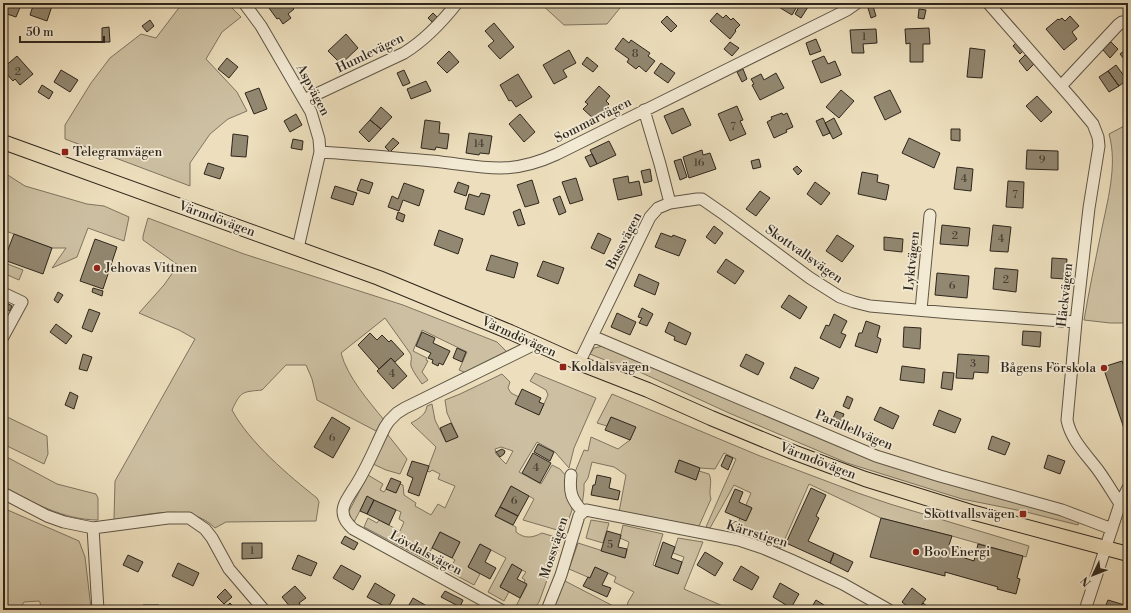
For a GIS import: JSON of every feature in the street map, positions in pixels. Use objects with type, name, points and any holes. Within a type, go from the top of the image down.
[{"type":"main road","name":"Värmdövägen","points":[[3,142],[379,278],[793,452],[865,479],[971,512],[1128,554]]},
{"type":"street","name":"Aspvägen","points":[[244,3],[262,26],[304,100],[316,126],[319,139],[320,152],[298,248]]},
{"type":"street","name":"Humlevägen","points":[[304,100],[404,53],[431,32],[457,3]]},
{"type":"street","name":"Sommarvägen","points":[[320,152],[434,161],[480,168],[499,169],[524,166],[543,160],[833,17],[858,3]]},
{"type":"street","name":"Häckvägen","points":[[988,3],[1061,86],[1093,124],[1097,131],[1099,146],[1089,208],[1067,420],[1068,428],[1073,438],[1098,471],[1120,504]]},
{"type":"street","points":[[1061,86],[1118,25],[1122,22],[1128,22]]},
{"type":"street","points":[[644,110],[670,203]]},
{"type":"street","name":"Skottvallsvägen","points":[[670,203],[702,199],[810,278],[840,297],[870,306],[1076,322]]},
{"type":"street","name":"Bussvägen","points":[[579,363],[650,217],[658,208],[670,203]]},
{"type":"street","name":"Lyktvägen","points":[[921,310],[930,215]]},
{"type":"street","points":[[3,293],[22,302],[3,337]]},
{"type":"street","name":"Parallellvägen","points":[[592,336],[876,456],[940,476],[1062,510],[1112,529]]},
{"type":"street","name":"Lövdalsvägen","points":[[501,610],[353,529],[348,525],[343,516],[345,503],[361,479],[385,428],[396,413],[535,344]]},
{"type":"street","name":"Mossvägen","points":[[547,610],[562,575],[579,516],[583,512],[572,497],[570,486],[571,475]]},
{"type":"street","points":[[1085,610],[1120,504],[1128,488]]},
{"type":"street","points":[[3,493],[47,516],[64,522],[93,528],[168,518],[189,518],[205,529],[212,538],[229,569],[264,610]]},
{"type":"street","name":"Kärrstigen","points":[[583,512],[586,510],[739,540],[764,548],[843,584],[889,610]]},
{"type":"street","points":[[93,528],[98,610]]},
{"type":"shaded area","points":[[183,3],[227,3],[241,17],[222,32],[206,59],[237,92],[247,111],[228,119],[210,134],[190,163],[190,186],[65,139],[65,125],[91,83],[110,58],[141,34],[156,38]]},
{"type":"shaded area","points":[[540,3],[624,3],[607,24],[564,25]]},
{"type":"shaded area","points":[[1126,125],[1128,126],[1128,323],[1110,323],[1084,320],[1111,184],[1112,159],[1109,134]]},
{"type":"shaded area","points":[[3,172],[25,186],[87,204],[104,206],[129,217],[124,241],[88,228],[77,257],[52,268],[66,248],[52,248],[3,230]]},
{"type":"shaded area","points":[[148,218],[244,254],[403,305],[497,342],[509,354],[466,373],[459,370],[467,352],[422,330],[413,351],[427,358],[426,360],[428,361],[422,372],[428,380],[422,384],[411,366],[410,353],[385,318],[341,353],[353,380],[384,420],[376,431],[317,400],[312,379],[306,365],[286,365],[262,390],[246,392],[240,396],[232,410],[239,422],[270,458],[317,498],[319,502],[316,521],[226,522],[215,528],[205,520],[193,515],[167,512],[114,520],[115,481],[195,339],[179,330],[139,313],[164,285],[178,265],[143,240]]},
{"type":"shaded area","points":[[5,263],[23,270],[19,280],[3,273]]},
{"type":"shaded area","points":[[603,346],[745,406],[1079,520],[1078,525],[1022,511],[962,499],[847,463],[729,413],[631,368],[615,364],[590,354],[594,348]]},
{"type":"shaded area","points":[[535,373],[596,398],[574,448],[569,468],[555,452],[537,442],[519,472],[541,484],[552,465],[560,469],[567,477],[572,510],[564,532],[523,520],[534,499],[511,486],[495,516],[516,527],[516,532],[522,536],[532,537],[542,533],[562,539],[539,602],[532,609],[519,610],[515,608],[527,585],[524,583],[525,580],[522,578],[526,572],[512,565],[500,586],[509,592],[504,601],[488,592],[506,558],[480,544],[468,567],[480,574],[474,585],[448,571],[455,560],[452,558],[460,542],[440,532],[429,554],[446,562],[443,569],[364,527],[368,518],[377,523],[379,520],[400,531],[404,522],[399,519],[401,512],[367,497],[354,522],[350,520],[348,513],[368,475],[383,484],[380,490],[384,492],[386,489],[396,493],[400,484],[403,485],[404,495],[416,503],[415,506],[431,515],[438,504],[445,508],[455,486],[438,479],[440,474],[432,470],[430,472],[427,471],[436,447],[411,423],[425,412],[427,406],[432,404],[435,420],[446,442],[458,437],[447,413],[445,400],[502,374],[510,382],[508,388],[511,393],[519,397],[516,404],[539,415],[548,395],[546,390],[530,381]],"holes":[[[501,447],[513,451],[506,464],[496,454],[495,449]]]},
{"type":"shaded area","points":[[612,394],[760,456],[858,493],[1029,546],[1026,557],[881,518],[809,484],[781,548],[762,540],[734,532],[740,518],[746,521],[752,508],[746,505],[751,493],[734,485],[710,528],[706,527],[736,459],[724,453],[715,469],[700,468],[679,460],[675,472],[696,480],[699,471],[709,474],[710,477],[711,499],[699,526],[619,512],[626,475],[614,467],[592,462],[588,478],[584,484],[582,506],[576,498],[575,472],[584,450],[588,451],[591,437],[618,449],[630,440],[635,427],[611,417],[607,426],[597,423]]},
{"type":"shaded area","points":[[3,415],[47,436],[48,454],[44,464],[3,444]]},
{"type":"shaded area","points":[[388,435],[407,459],[400,474],[373,464],[383,442]]},
{"type":"shaded area","points":[[3,455],[57,484],[96,494],[98,498],[98,520],[60,514],[3,487]]},
{"type":"shaded area","points":[[3,508],[79,541],[85,557],[91,608],[80,610],[41,610],[39,601],[24,602],[19,610],[3,610]]},
{"type":"shaded area","points":[[591,520],[609,523],[603,543],[586,538]]},
{"type":"shaded area","points":[[623,525],[663,534],[653,565],[678,574],[684,557],[673,553],[678,538],[703,542],[684,589],[732,610],[626,610],[628,602],[634,592],[614,582],[616,577],[595,567],[590,578],[569,569],[578,543],[625,558],[629,542],[620,538]]},
{"type":"shaded area","points":[[565,581],[621,610],[585,610],[581,608],[580,610],[557,610],[552,607]]},
{"type":"building","points":[[8,3],[21,5],[16,17],[4,13]]},
{"type":"building","points":[[34,3],[53,3],[47,21],[30,15]]},
{"type":"building","points":[[289,3],[294,9],[288,14],[291,18],[283,24],[279,18],[277,19],[266,4]]},
{"type":"building","points":[[772,3],[799,3],[792,15]]},
{"type":"building","points":[[801,3],[808,7],[801,18],[795,14]]},
{"type":"building","points":[[873,6],[876,16],[871,18],[868,8]]},
{"type":"building","points":[[919,9],[926,10],[924,19],[918,18]]},
{"type":"building","points":[[433,13],[437,17],[432,22],[428,18]]},
{"type":"building","points":[[717,13],[723,18],[726,15],[731,20],[733,18],[740,25],[730,39],[710,21]]},
{"type":"building","points":[[667,16],[677,26],[671,32],[661,22]]},
{"type":"building","points":[[1070,16],[1079,26],[1072,32],[1077,39],[1064,50],[1046,29],[1058,19],[1059,20],[1062,18],[1065,21]]},
{"type":"building","points":[[150,20],[154,26],[147,32],[142,26]]},
{"type":"building","points":[[494,23],[514,47],[500,59],[488,46],[494,41],[485,31]]},
{"type":"building","points":[[109,27],[110,42],[102,42],[102,28]]},
{"type":"building","points":[[929,28],[930,44],[923,44],[923,62],[910,62],[910,43],[906,44],[905,29]]},
{"type":"building","points":[[876,29],[877,43],[863,44],[864,53],[852,53],[850,30]]},
{"type":"building","points":[[346,34],[358,48],[341,64],[328,51]]},
{"type":"building","points":[[623,38],[629,43],[631,40],[650,53],[648,56],[655,61],[646,72],[639,66],[636,69],[627,62],[629,59],[615,49]]},
{"type":"building","points":[[816,39],[821,51],[810,55],[806,43]]},
{"type":"building","points":[[730,42],[739,48],[732,56],[724,49]]},
{"type":"building","points":[[1111,42],[1118,49],[1110,58],[1103,50]]},
{"type":"building","points":[[1016,43],[1023,51],[1020,54],[1013,46]]},
{"type":"building","points":[[970,48],[985,50],[982,78],[967,77]]},
{"type":"building","points":[[1128,48],[1128,64],[1120,54]]},
{"type":"building","points":[[569,50],[576,63],[563,70],[567,77],[554,84],[543,65]]},
{"type":"building","points":[[449,51],[459,62],[447,73],[437,63]]},
{"type":"building","points":[[1025,55],[1034,64],[1027,71],[1019,61]]},
{"type":"building","points":[[17,56],[33,74],[20,85],[15,79],[13,81],[3,70],[3,68]]},
{"type":"building","points":[[824,56],[828,64],[835,61],[841,75],[821,83],[812,61]]},
{"type":"building","points":[[587,57],[598,66],[593,72],[582,64]]},
{"type":"building","points":[[227,58],[238,67],[229,78],[218,69]]},
{"type":"building","points":[[661,63],[675,73],[668,83],[654,73]]},
{"type":"building","points":[[1116,65],[1127,80],[1119,86],[1108,71]]},
{"type":"building","points":[[743,69],[747,79],[742,82],[737,72]]},
{"type":"building","points":[[61,70],[78,80],[70,92],[54,82]]},
{"type":"building","points":[[404,70],[410,83],[403,86],[397,73]]},
{"type":"building","points":[[1108,71],[1119,86],[1109,92],[1099,77]]},
{"type":"building","points":[[776,73],[784,88],[760,100],[752,85],[754,84],[751,79],[761,74],[764,80]]},
{"type":"building","points":[[518,74],[532,97],[516,107],[511,100],[509,101],[500,85]]},
{"type":"building","points":[[426,81],[431,91],[411,99],[407,89]]},
{"type":"building","points":[[42,85],[53,92],[49,99],[38,92]]},
{"type":"building","points":[[599,86],[610,96],[606,101],[609,104],[595,120],[583,109],[588,104],[585,102]]},
{"type":"building","points":[[259,88],[267,109],[254,114],[245,93]]},
{"type":"building","points":[[841,90],[854,101],[839,118],[826,107]]},
{"type":"building","points":[[890,90],[901,112],[885,120],[874,97]]},
{"type":"building","points":[[1037,96],[1052,112],[1041,122],[1026,106]]},
{"type":"building","points":[[737,106],[743,120],[740,121],[746,134],[730,141],[718,114]]},
{"type":"building","points":[[381,107],[392,117],[381,129],[370,120]]},
{"type":"building","points":[[683,108],[691,125],[672,134],[664,116]]},
{"type":"building","points":[[782,113],[783,115],[787,113],[793,127],[786,130],[787,132],[774,138],[767,122],[772,119],[771,117]]},
{"type":"building","points":[[296,114],[302,125],[290,132],[284,121]]},
{"type":"building","points":[[520,114],[535,132],[524,142],[509,124]]},
{"type":"building","points":[[823,118],[830,133],[823,136],[816,121]]},
{"type":"building","points":[[834,118],[842,134],[833,139],[825,123]]},
{"type":"building","points":[[370,120],[381,129],[369,142],[359,132]]},
{"type":"building","points":[[425,120],[440,122],[439,133],[449,134],[447,149],[436,147],[435,150],[421,148]]},
{"type":"building","points":[[951,129],[960,129],[960,141],[951,140]]},
{"type":"building","points":[[469,133],[492,136],[489,154],[480,153],[479,155],[466,153]]},
{"type":"building","points":[[233,134],[248,136],[246,157],[231,156]]},
{"type":"building","points":[[393,138],[399,143],[390,152],[385,147]]},
{"type":"building","points":[[909,138],[940,153],[934,168],[902,153]]},
{"type":"building","points":[[293,139],[303,141],[302,150],[291,148]]},
{"type":"building","points":[[609,141],[616,155],[597,164],[590,150]]},
{"type":"building","points":[[702,150],[703,155],[710,153],[716,169],[689,178],[683,157]]},
{"type":"building","points":[[1027,150],[1058,151],[1058,170],[1026,169]]},
{"type":"building","points":[[592,154],[597,164],[590,167],[585,157]]},
{"type":"building","points":[[681,159],[687,177],[680,180],[674,161]]},
{"type":"building","points":[[759,159],[761,167],[753,169],[751,161]]},
{"type":"building","points":[[208,163],[224,168],[220,179],[204,174]]},
{"type":"building","points":[[797,166],[802,171],[798,175],[793,169]]},
{"type":"building","points":[[957,167],[973,169],[971,191],[954,189]]},
{"type":"building","points":[[650,169],[652,181],[644,183],[641,171]]},
{"type":"building","points":[[862,172],[878,175],[877,182],[889,185],[886,200],[858,194]]},
{"type":"building","points":[[628,176],[629,183],[639,181],[642,195],[618,200],[613,179]]},
{"type":"building","points":[[576,178],[583,200],[570,204],[562,182]]},
{"type":"building","points":[[361,179],[373,183],[369,194],[357,190]]},
{"type":"building","points":[[532,180],[539,203],[525,207],[517,185]]},
{"type":"building","points":[[1008,181],[1024,182],[1023,208],[1006,207]]},
{"type":"building","points":[[458,182],[469,186],[466,196],[454,192]]},
{"type":"building","points":[[815,182],[830,193],[821,205],[807,194]]},
{"type":"building","points":[[404,183],[424,190],[419,206],[403,200],[399,211],[388,207],[392,196],[398,199]]},
{"type":"building","points":[[335,186],[357,193],[353,205],[331,198]]},
{"type":"building","points":[[760,191],[770,198],[756,216],[746,209]]},
{"type":"building","points":[[481,193],[490,195],[484,215],[465,209],[469,194],[479,197]]},
{"type":"building","points":[[560,196],[566,212],[559,215],[553,199]]},
{"type":"building","points":[[520,209],[525,224],[518,226],[513,212]]},
{"type":"building","points":[[398,212],[405,215],[403,222],[396,219]]},
{"type":"building","points":[[942,225],[970,228],[968,246],[940,244]]},
{"type":"building","points":[[993,225],[1011,227],[1008,252],[990,251]]},
{"type":"building","points":[[714,226],[723,233],[715,244],[706,237]]},
{"type":"building","points":[[439,230],[463,239],[458,254],[434,245]]},
{"type":"building","points":[[598,233],[611,239],[604,254],[591,248]]},
{"type":"building","points":[[661,233],[672,237],[673,235],[686,240],[679,256],[655,247]]},
{"type":"building","points":[[14,234],[52,248],[43,274],[4,260]]},
{"type":"building","points":[[837,235],[854,246],[842,262],[826,251]]},
{"type":"building","points":[[884,237],[903,239],[902,252],[884,250]]},
{"type":"building","name":"Jehovas Vittnen","points":[[95,239],[117,247],[103,289],[80,281]]},
{"type":"building","points":[[491,255],[518,263],[514,278],[486,270]]},
{"type":"building","points":[[1052,258],[1067,259],[1065,279],[1051,278]]},
{"type":"building","points":[[726,259],[744,271],[735,284],[717,272]]},
{"type":"building","points":[[543,261],[564,268],[558,284],[537,276]]},
{"type":"building","points":[[995,268],[1018,270],[1016,292],[993,289]]},
{"type":"building","points":[[937,273],[969,276],[967,298],[935,295]]},
{"type":"building","points":[[639,274],[659,283],[655,295],[634,286]]},
{"type":"building","points":[[93,288],[103,291],[102,296],[92,292]]},
{"type":"building","points":[[58,292],[63,295],[58,303],[54,300]]},
{"type":"building","points":[[789,295],[807,307],[800,319],[781,307]]},
{"type":"building","points":[[7,303],[12,306],[10,311],[4,308]]},
{"type":"building","points":[[642,308],[653,314],[647,326],[639,323],[642,318],[638,317]]},
{"type":"building","points":[[89,309],[100,313],[92,332],[82,328]]},
{"type":"building","points":[[617,313],[636,322],[630,335],[611,327]]},
{"type":"building","points":[[834,314],[847,321],[841,333],[846,335],[840,348],[820,338],[826,325],[829,326]]},
{"type":"building","points":[[866,321],[880,326],[877,337],[881,339],[877,353],[855,346],[859,333],[862,333]]},
{"type":"building","points":[[669,322],[691,333],[686,345],[674,340],[675,337],[665,332]]},
{"type":"building","points":[[56,324],[72,336],[66,344],[50,332]]},
{"type":"building","points":[[904,327],[921,328],[920,349],[903,347]]},
{"type":"building","points":[[1023,331],[1041,332],[1040,347],[1022,345]]},
{"type":"building","points":[[422,332],[435,338],[433,343],[450,351],[443,365],[439,363],[438,366],[432,363],[433,360],[428,358],[431,353],[416,346]]},
{"type":"building","points":[[370,333],[377,340],[382,335],[389,342],[391,340],[404,354],[395,362],[391,358],[379,369],[358,345]]},
{"type":"building","points":[[457,348],[466,352],[462,362],[453,358]]},
{"type":"building","points":[[83,354],[92,357],[87,371],[79,369]]},
{"type":"building","points":[[746,354],[764,363],[758,375],[740,366]]},
{"type":"building","points":[[958,354],[989,356],[988,373],[974,372],[973,379],[956,378]]},
{"type":"building","points":[[391,358],[407,376],[393,389],[377,371]]},
{"type":"building","points":[[1122,361],[1128,378],[1128,440],[1103,367]]},
{"type":"building","points":[[902,366],[925,369],[924,383],[900,380]]},
{"type":"building","points":[[795,367],[819,378],[813,389],[790,378]]},
{"type":"building","points":[[943,372],[954,373],[952,390],[941,388]]},
{"type":"building","points":[[522,389],[541,398],[539,402],[544,404],[539,415],[515,404]]},
{"type":"building","points":[[70,392],[78,396],[74,409],[65,405]]},
{"type":"building","points":[[847,396],[853,399],[849,409],[843,406]]},
{"type":"building","points":[[880,407],[899,416],[893,429],[874,420]]},
{"type":"building","points":[[939,410],[961,419],[955,433],[933,425]]},
{"type":"building","points":[[836,411],[844,414],[840,424],[832,421]]},
{"type":"building","points":[[332,417],[350,428],[333,458],[314,447]]},
{"type":"building","points":[[611,417],[636,427],[630,440],[605,430]]},
{"type":"building","points":[[451,423],[458,437],[446,442],[440,428]]},
{"type":"building","points":[[992,436],[1010,443],[1005,455],[988,449]]},
{"type":"building","points":[[538,444],[554,452],[550,461],[534,452]]},
{"type":"building","points":[[502,449],[505,451],[500,457],[496,452]]},
{"type":"building","points":[[533,453],[551,463],[540,483],[522,473]]},
{"type":"building","points":[[726,455],[733,458],[728,470],[721,466]]},
{"type":"building","points":[[1048,455],[1065,461],[1060,474],[1044,468]]},
{"type":"building","points":[[679,460],[700,468],[696,480],[675,472]]},
{"type":"building","points":[[412,461],[429,466],[419,496],[408,492],[413,478],[407,475]]},
{"type":"building","points":[[597,475],[611,478],[609,488],[620,491],[618,500],[591,495]]},
{"type":"building","points":[[391,478],[401,482],[396,493],[386,489]]},
{"type":"building","points":[[511,486],[529,496],[518,516],[500,507]]},
{"type":"building","points":[[811,488],[826,495],[816,516],[819,518],[808,541],[834,553],[830,563],[786,543]]},
{"type":"building","points":[[735,489],[743,492],[739,502],[752,508],[746,521],[725,512]]},
{"type":"building","points":[[367,496],[374,500],[367,514],[360,511]]},
{"type":"building","points":[[374,500],[396,510],[389,525],[367,514]]},
{"type":"building","points":[[500,507],[518,516],[513,525],[495,516]]},
{"type":"building","name":"Boo Energi","points":[[881,518],[952,536],[949,545],[961,548],[959,556],[974,561],[978,544],[1023,556],[1017,578],[1020,579],[1016,594],[997,589],[998,587],[945,572],[945,576],[870,557]]},
{"type":"building","points":[[607,531],[621,535],[618,547],[627,549],[625,558],[601,551]]},
{"type":"building","points":[[440,532],[460,542],[452,558],[432,548]]},
{"type":"building","points":[[345,536],[358,543],[354,550],[341,543]]},
{"type":"building","points":[[663,542],[675,547],[671,558],[682,562],[678,574],[655,566]]},
{"type":"building","points":[[242,543],[262,543],[262,558],[242,559]]},
{"type":"building","points":[[480,544],[491,550],[485,562],[496,568],[490,579],[468,567]]},
{"type":"building","points":[[705,552],[723,563],[715,576],[697,565]]},
{"type":"building","points":[[834,553],[853,562],[848,572],[830,563]]},
{"type":"building","points":[[128,555],[143,562],[138,572],[123,565]]},
{"type":"building","points":[[298,555],[317,563],[311,576],[292,569]]},
{"type":"building","points":[[178,563],[199,573],[193,586],[172,576]]},
{"type":"building","points":[[512,564],[522,570],[517,579],[527,584],[520,598],[500,587]]},
{"type":"building","points":[[341,565],[361,576],[353,590],[333,578]]},
{"type":"building","points":[[741,566],[759,577],[752,590],[733,580]]},
{"type":"building","points":[[595,567],[608,573],[602,585],[611,588],[607,597],[583,586],[588,577],[590,578]]},
{"type":"building","points":[[375,583],[395,595],[388,608],[367,597]]},
{"type":"building","points":[[780,583],[799,594],[791,608],[773,597]]},
{"type":"building","points":[[295,586],[306,598],[299,603],[304,610],[289,610],[291,608],[282,597]]},
{"type":"building","points":[[912,588],[926,599],[917,610],[912,610],[902,602]]},
{"type":"building","points":[[225,589],[232,597],[224,604],[217,597]]},
{"type":"building","points":[[445,591],[463,600],[460,607],[441,597]]},
{"type":"building","points":[[413,598],[432,609],[432,610],[406,610]]},
{"type":"building","points":[[816,600],[832,610],[810,610]]},
{"type":"building","points":[[1108,600],[1128,606],[1128,610],[1104,610]]},
{"type":"building","points":[[230,603],[236,610],[222,610]]},
{"type":"building","points":[[923,603],[932,610],[917,610]]},
{"type":"building","points":[[143,605],[159,605],[159,610],[143,610]]},
{"type":"place","name":"Telegramvägen","points":[[65,152]]},
{"type":"place","name":"Jehovas Vittnen","points":[[97,268]]},
{"type":"place","name":"Koldalsvägen","points":[[563,367]]},
{"type":"place","name":"Bågens Förskola","points":[[1104,368]]},
{"type":"place","name":"Skottvallsvägen","points":[[1023,514]]},
{"type":"place","name":"Boo Energi","points":[[916,552]]}]
